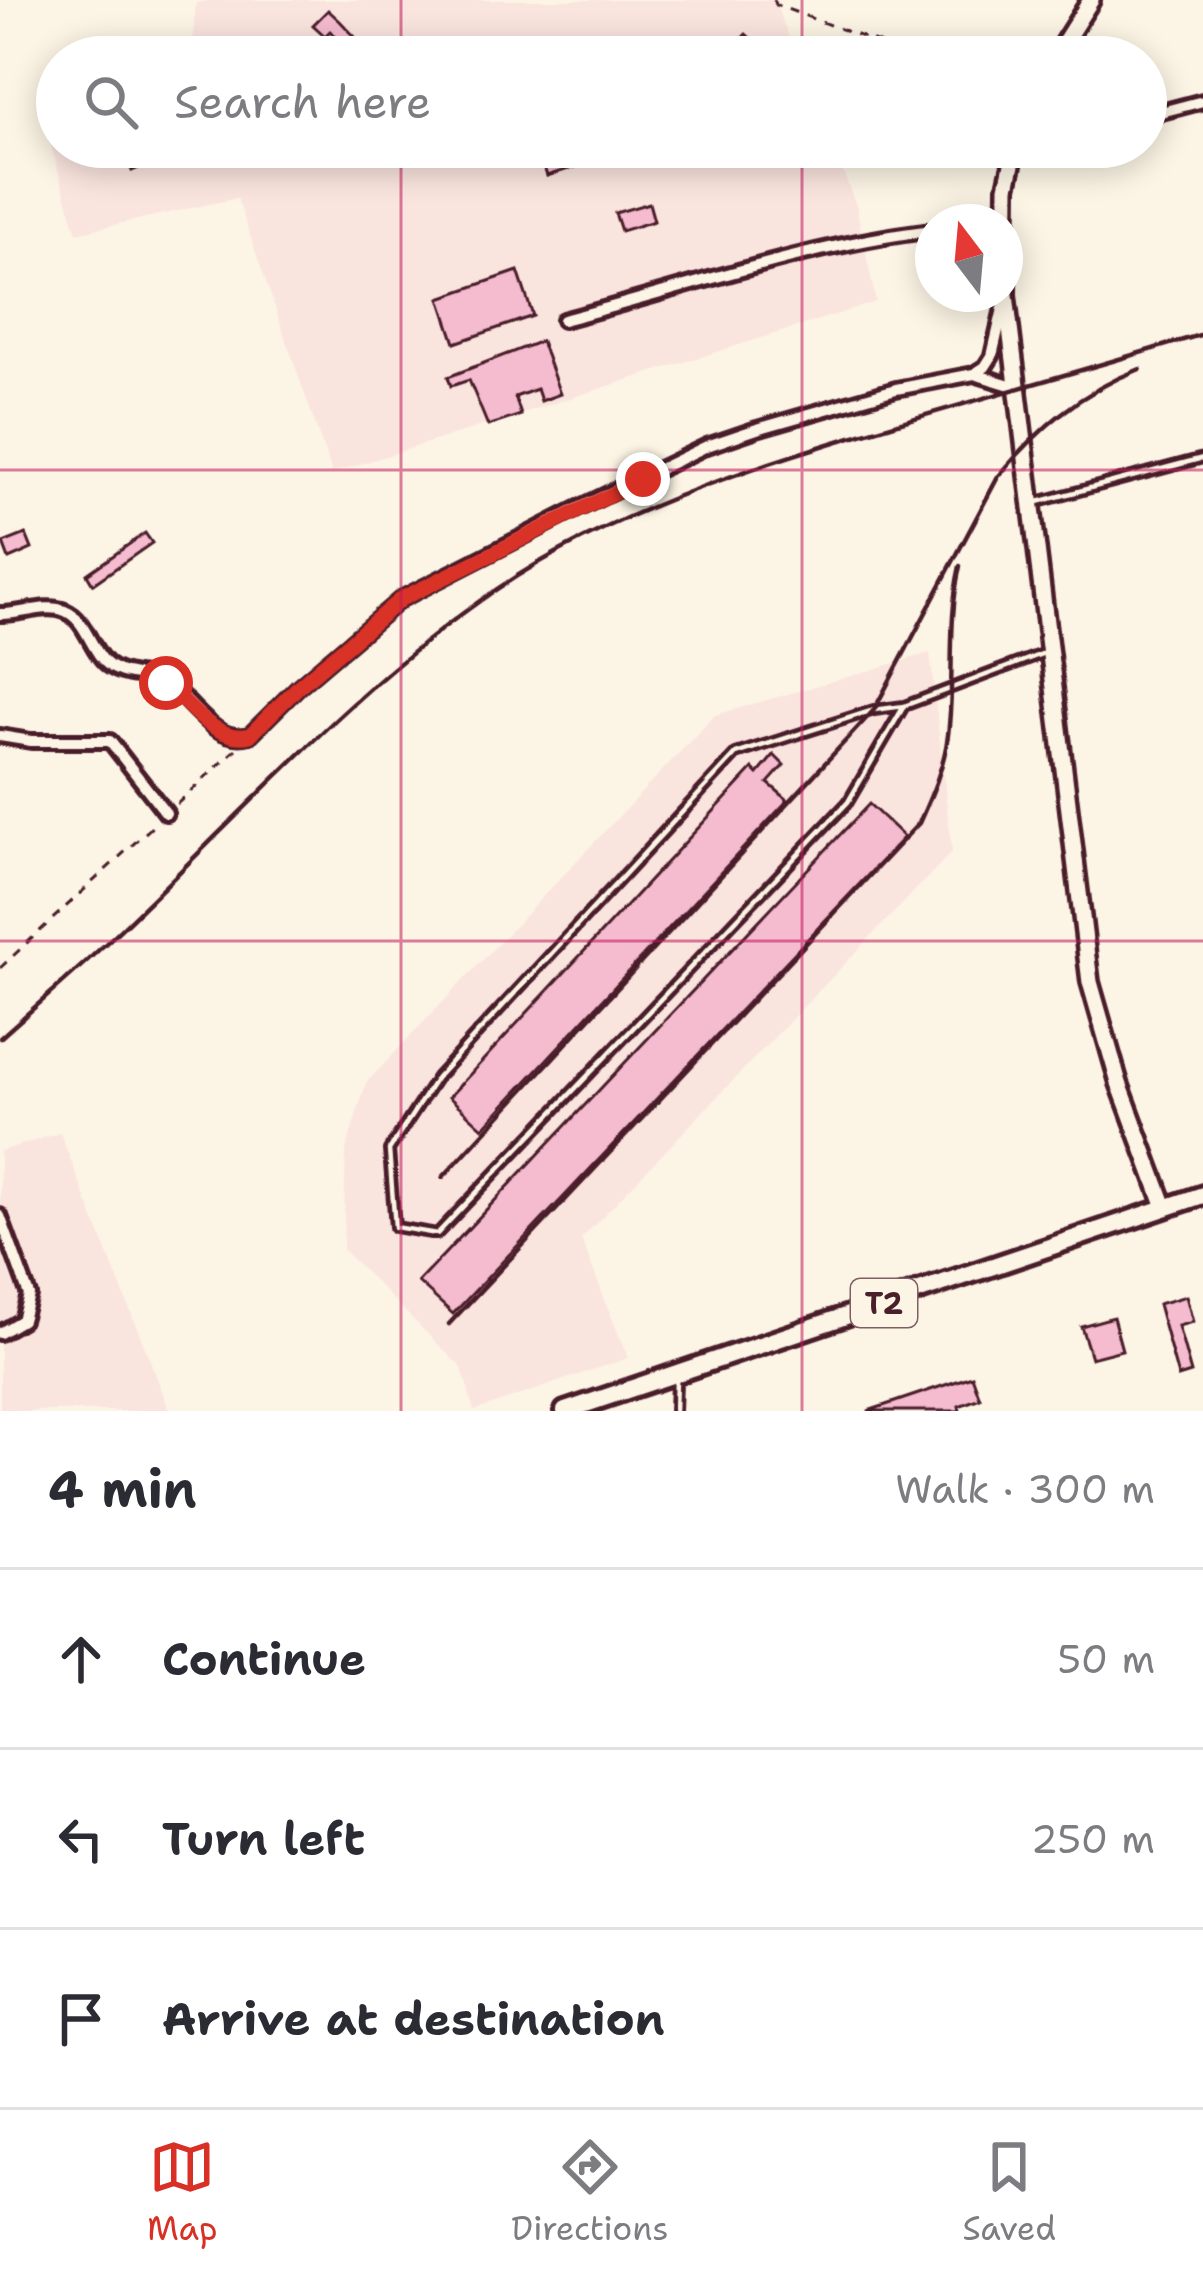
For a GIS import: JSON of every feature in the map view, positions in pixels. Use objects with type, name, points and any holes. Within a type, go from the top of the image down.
[{"type":"highway","name":"T2","points":[[565,1411],[1203,1195]]},
{"type":"main road","points":[[1068,36],[1091,0]]},
{"type":"main road","points":[[1007,204],[1012,168]]},
{"type":"main road","points":[[1009,312],[1090,982],[1119,1083],[1165,1208]]},
{"type":"street","points":[[1167,110],[1203,101]]},
{"type":"street","points":[[563,320],[796,254],[915,232]]},
{"type":"street","points":[[0,614],[60,608],[74,616],[106,663],[166,683],[193,711],[231,736],[250,735],[299,686],[401,599],[707,446],[896,389],[974,374],[992,356],[1002,312]]},
{"type":"street","points":[[974,374],[1020,388]]},
{"type":"street","points":[[0,736],[110,741],[166,813]]},
{"type":"street","points":[[0,1216],[28,1295],[22,1321],[0,1333]]},
{"type":"lane","points":[[1034,503],[1203,458]]},
{"type":"lane","points":[[904,706],[848,802],[437,1234],[395,1227],[389,1150],[437,1077],[736,754],[874,710],[904,706],[1052,650]]},
{"type":"lane","points":[[675,1411],[677,1373]]},
{"type":"path","points":[[774,0],[776,5],[859,36]]},
{"type":"path","points":[[0,968],[250,735]]},
{"type":"shaded area","points":[[774,0],[789,36],[193,36],[196,3]]},
{"type":"shaded area","points":[[58,168],[841,168],[856,205],[876,302],[332,473],[237,198],[77,233]]},
{"type":"shaded area","points":[[930,653],[952,852],[581,1239],[628,1358],[474,1411],[462,1368],[343,1250],[346,1150],[366,1083],[715,715]]},
{"type":"shaded area","points":[[60,1133],[170,1411],[0,1411],[0,1151]]},
{"type":"building","points":[[328,10],[353,36],[335,36],[330,31],[325,36],[313,25]]},
{"type":"building","points":[[544,168],[572,168],[547,176]]},
{"type":"building","points":[[649,203],[654,221],[621,231],[615,213]]},
{"type":"building","points":[[518,271],[533,316],[455,343],[440,298]]},
{"type":"building","points":[[541,341],[560,394],[541,401],[537,389],[515,397],[521,415],[488,426],[469,380],[451,386],[448,377]]},
{"type":"building","points":[[145,533],[152,543],[93,584],[87,574]]},
{"type":"building","points":[[26,534],[32,549],[9,559],[3,543]]},
{"type":"building","points":[[774,755],[784,765],[768,783],[788,800],[483,1128],[449,1097],[753,769],[758,774]]},
{"type":"building","points":[[869,804],[904,837],[453,1314],[418,1282]]},
{"type":"building","points":[[1186,1296],[1193,1322],[1178,1326],[1191,1373],[1178,1377],[1158,1304]]},
{"type":"building","points":[[1113,1317],[1122,1350],[1091,1358],[1081,1326]]},
{"type":"building","points":[[972,1376],[980,1398],[959,1406],[960,1411],[868,1411]]},
{"type":"railway","points":[[0,1038],[396,666],[543,560],[640,512],[743,472],[1203,334]]},
{"type":"railway","points":[[443,1177],[874,710],[998,477],[1062,413],[1140,369]]},
{"type":"railway","points":[[449,1324],[919,823],[946,747],[960,566]]},
{"type":"route","points":[[166,683],[193,711],[231,736],[250,735],[299,686],[401,599],[643,479]]}]
